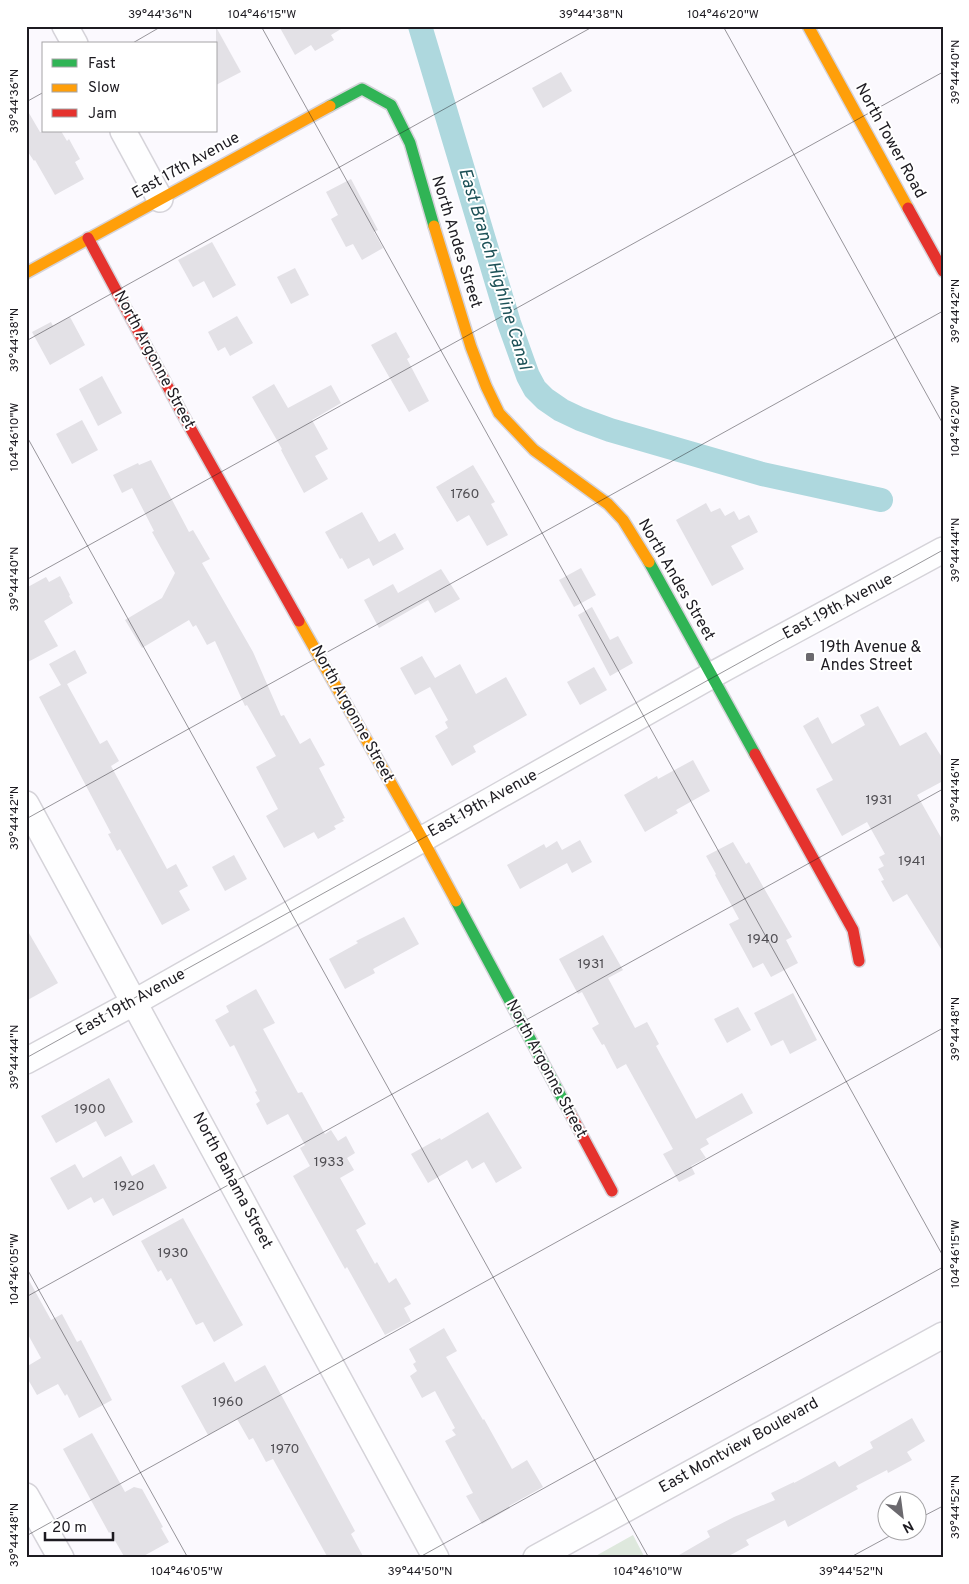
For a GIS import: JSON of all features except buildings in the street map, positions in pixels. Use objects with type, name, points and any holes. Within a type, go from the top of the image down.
[{"type":"street","points":[[65,26],[74,42]]},
{"type":"street","name":"North Tower Road","points":[[808,26],[943,271]]},
{"type":"street","name":"East 17th Avenue","points":[[26,273],[362,89]]},
{"type":"street","name":"North Andes Street","points":[[362,89],[391,105],[410,143],[471,347],[498,413],[534,450],[608,504],[623,520],[638,543],[853,930],[859,961]]},
{"type":"street","points":[[124,132],[160,199]]},
{"type":"street","name":"North Argonne Street","points":[[88,238],[183,415],[422,838],[612,1191]]},
{"type":"street","name":"East 19th Avenue","points":[[26,1061],[135,1002],[712,675],[943,550]]},
{"type":"street","name":"North Bahama Street","points":[[26,804],[436,1558]]},
{"type":"street","name":"East Montview Boulevard","points":[[536,1558],[943,1335]]},
{"type":"street","points":[[26,1496],[61,1558]]},
{"type":"shaded area","points":[[633,1535],[645,1558],[592,1558]]},
{"type":"waterway","name":"East Branch Highline Canal","points":[[420,26],[509,323],[528,376],[535,389],[561,410],[610,430],[762,474],[881,500]]},
{"type":"traffic: fast","points":[[330,106],[362,89],[391,105],[410,143],[434,226]]},
{"type":"traffic: fast","points":[[649,562],[755,754]]},
{"type":"traffic: fast","points":[[456,901],[570,1113]]},
{"type":"traffic: slow","points":[[808,26],[908,208]]},
{"type":"traffic: slow","points":[[26,273],[330,106]]},
{"type":"traffic: slow","points":[[434,226],[471,347],[499,413],[534,450],[608,504],[623,520],[649,562]]},
{"type":"traffic: slow","points":[[299,621],[456,901]]},
{"type":"traffic: jam","points":[[908,208],[943,271]]},
{"type":"traffic: jam","points":[[88,238],[183,415],[299,621]]},
{"type":"traffic: jam","points":[[755,754],[853,930],[859,961]]},
{"type":"traffic: jam","points":[[570,1113],[612,1191]]},
{"type":"place","name":"19th Avenue & Andes Street","points":[[810,657]]}]
